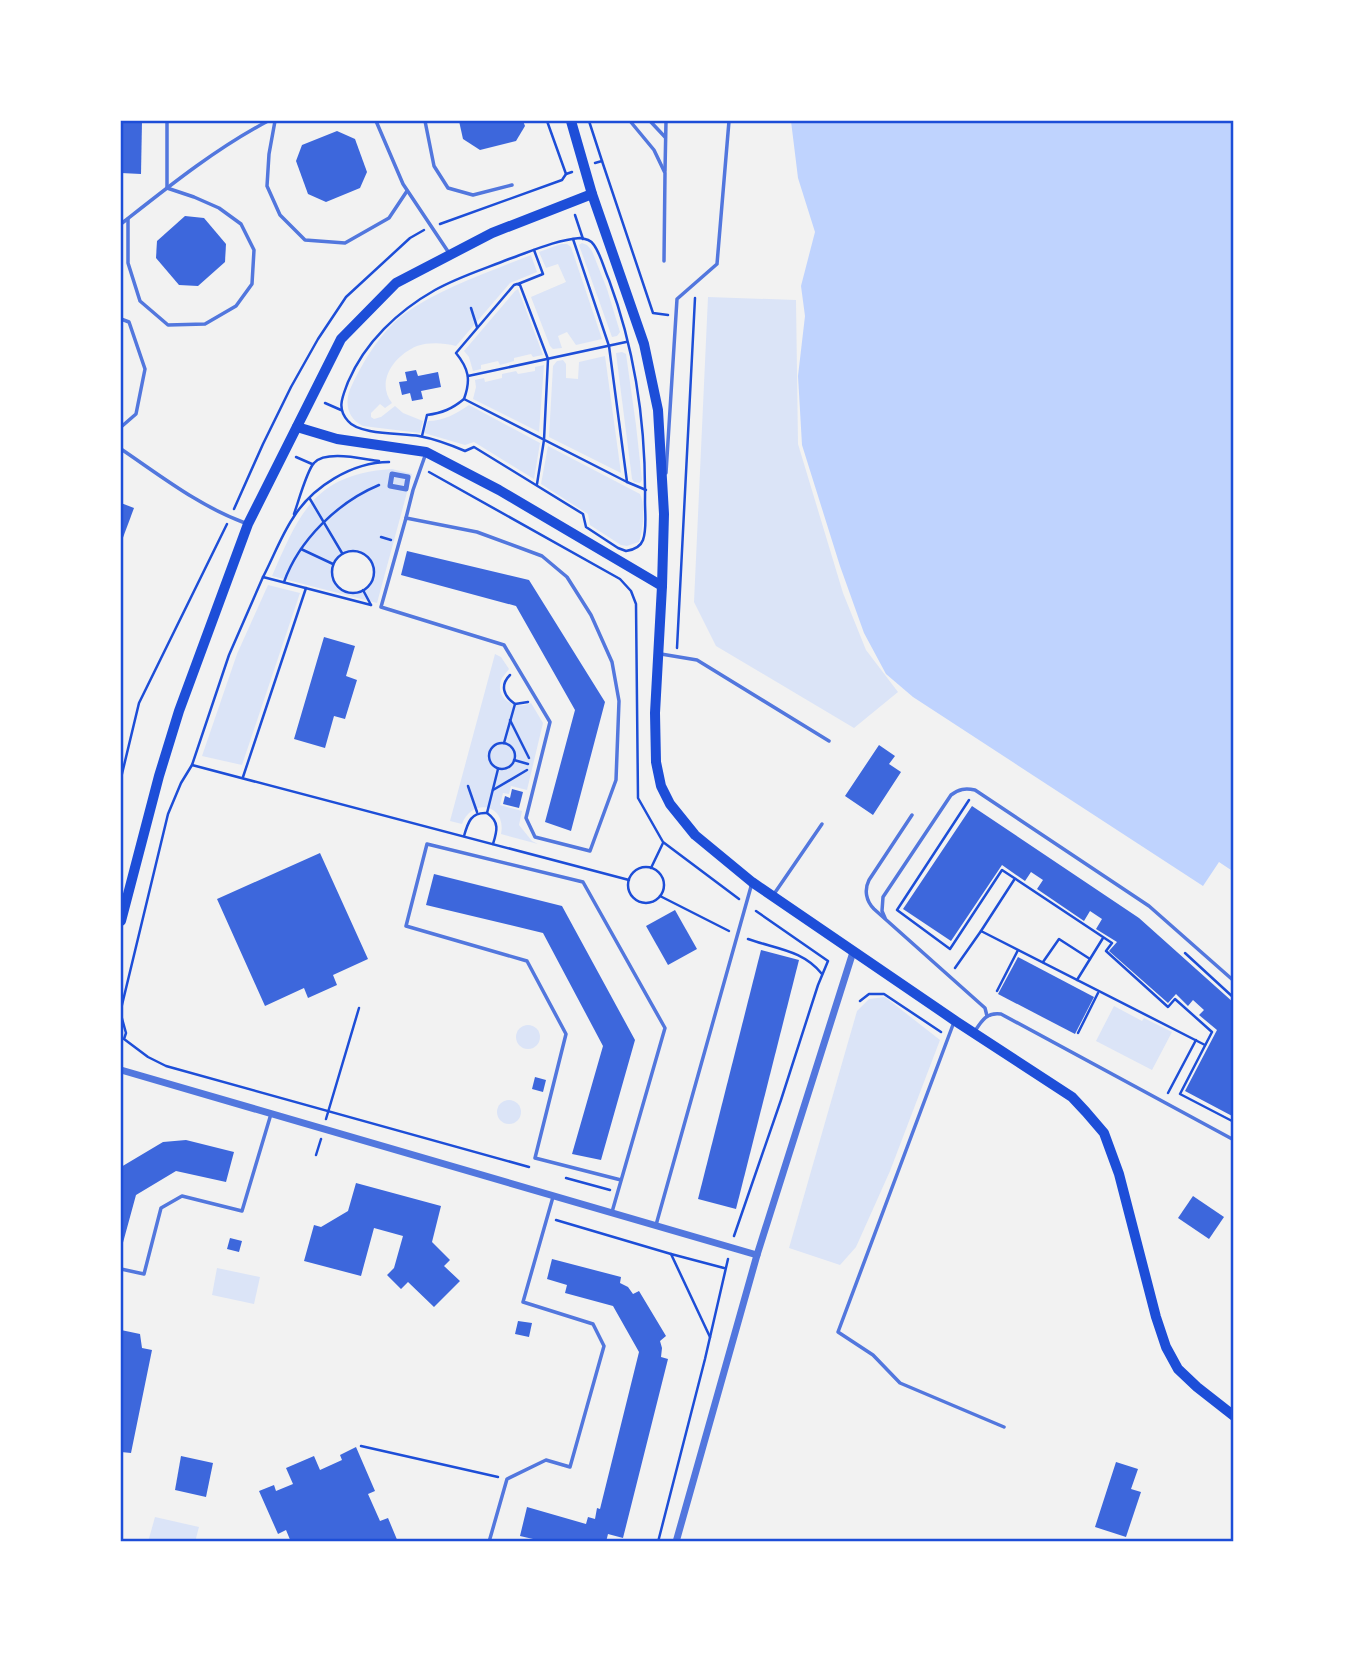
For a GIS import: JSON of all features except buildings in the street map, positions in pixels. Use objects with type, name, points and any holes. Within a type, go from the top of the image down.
[{"type":"main road","points":[[571,121],[592,194],[645,344],[658,410],[664,514],[655,713],[656,762],[661,786],[670,804],[695,835],[752,882],[1072,1097],[1086,1112],[1104,1133],[1119,1174],[1156,1317],[1167,1347],[1178,1369],[1234,1416]]},
{"type":"main road","points":[[121,921],[179,711],[248,524],[341,339],[396,283],[492,233],[592,194]]},
{"type":"main road","points":[[297,427],[337,439],[426,452],[499,491],[662,586]]},
{"type":"street","points":[[676,1542],[757,1255],[853,952]]},
{"type":"street","points":[[121,1070],[757,1255]]},
{"type":"lane","points":[[167,121],[167,188]]},
{"type":"lane","points":[[121,224],[244,133],[268,121]]},
{"type":"lane","points":[[275,121],[267,186],[280,215],[305,240],[345,243],[390,218],[407,191]]},
{"type":"lane","points":[[377,121],[403,184],[450,255]]},
{"type":"lane","points":[[425,121],[434,166],[448,188],[473,195],[512,186]]},
{"type":"lane","points":[[630,121],[654,150],[665,173]]},
{"type":"lane","points":[[650,121],[666,138]]},
{"type":"lane","points":[[664,261],[666,121]]},
{"type":"lane","points":[[664,514],[677,299],[717,264],[729,121]]},
{"type":"lane","points":[[128,219],[128,264],[140,302],[168,325],[205,324],[236,306],[252,284],[254,250],[241,224],[219,208],[167,188]]},
{"type":"lane","points":[[121,318],[129,322],[145,369],[136,414],[121,426]]},
{"type":"lane","points":[[121,449],[193,498],[248,524]]},
{"type":"lane","points":[[406,518],[477,532],[542,556],[567,577],[591,615],[612,662],[619,701],[616,780],[590,851],[535,836],[526,818],[550,722],[504,645],[381,607],[413,490],[426,452]]},
{"type":"lane","points":[[659,653],[697,660],[829,741]]},
{"type":"lane","points":[[885,918],[882,912],[883,898],[951,795],[967,788],[975,790],[1149,906],[1234,981]]},
{"type":"lane","points":[[912,815],[867,884],[867,898],[870,904],[985,1009],[987,1016]]},
{"type":"lane","points":[[773,896],[822,824]]},
{"type":"lane","points":[[612,1212],[665,1028],[583,882],[427,844],[406,926],[527,961],[566,1034],[535,1158],[621,1180]]},
{"type":"lane","points":[[656,1225],[752,882]]},
{"type":"lane","points":[[974,1033],[987,1016],[1001,1014],[1234,1140]]},
{"type":"lane","points":[[954,1020],[838,1332],[873,1355],[900,1383],[1004,1427]]},
{"type":"lane","points":[[121,1269],[144,1274],[161,1208],[182,1196],[242,1211],[271,1114]]},
{"type":"lane","points":[[489,1542],[507,1479],[546,1460],[570,1467],[604,1346],[593,1324],[523,1302],[554,1195]]},
{"type":"path","points":[[602,161],[653,313]]},
{"type":"path","points":[[573,239],[610,346],[627,482]]},
{"type":"path","points":[[573,239],[587,239],[593,243],[599,255],[627,342],[639,408],[644,449],[645,527],[643,540],[638,547],[626,551],[586,527],[583,514],[474,447],[465,450],[422,436],[357,428],[345,419],[341,410],[341,401],[351,377],[371,343],[390,322],[435,290],[468,275],[534,250],[573,239]]},
{"type":"path","points":[[422,436],[426,415],[445,411],[464,399],[468,389],[468,376],[464,363],[456,354],[517,284],[543,274],[534,250]]},
{"type":"path","points":[[517,284],[520,285],[548,359],[544,440],[537,485]]},
{"type":"path","points":[[676,657],[696,317],[694,284]]},
{"type":"path","points":[[471,309],[477,327]]},
{"type":"path","points":[[468,376],[627,342]]},
{"type":"path","points":[[464,399],[646,490]]},
{"type":"path","points":[[121,1009],[168,814],[192,765],[229,655],[293,517],[312,464],[330,455],[421,467],[620,579],[631,591],[636,604],[638,798],[663,842],[828,961],[730,1247],[658,1542]]},
{"type":"path","points":[[293,517],[309,497],[332,480],[372,463],[387,462]]},
{"type":"path","points":[[284,582],[290,565],[324,522],[354,499],[377,486],[390,486]]},
{"type":"path","points":[[309,497],[342,553]]},
{"type":"path","points":[[301,549],[332,564]]},
{"type":"path","points":[[355,550],[362,552],[371,561],[374,574],[363,590],[349,593],[336,585],[331,572],[332,564],[342,553],[355,550]]},
{"type":"path","points":[[264,578],[381,607]]},
{"type":"path","points":[[243,778],[306,588]]},
{"type":"path","points":[[363,590],[371,605]]},
{"type":"path","points":[[517,668],[503,685],[506,696],[515,704],[535,698]]},
{"type":"path","points":[[504,743],[515,704]]},
{"type":"path","points":[[510,720],[534,766]]},
{"type":"path","points":[[504,743],[512,747],[515,756],[509,768],[498,769],[490,763],[488,755],[492,747],[504,743]]},
{"type":"path","points":[[514,760],[534,766]]},
{"type":"path","points":[[192,765],[629,880]]},
{"type":"path","points":[[493,790],[534,766]]},
{"type":"path","points":[[487,813],[498,769]]},
{"type":"path","points":[[468,786],[477,813]]},
{"type":"path","points":[[970,799],[897,910],[950,949],[1002,870],[1112,943],[1106,951],[1168,1007],[1175,999],[1212,1032],[1180,1094],[1234,1122]]},
{"type":"path","points":[[464,836],[469,819],[477,813],[487,813],[496,820],[497,825],[493,844]]},
{"type":"path","points":[[651,868],[663,842]]},
{"type":"path","points":[[651,868],[661,874],[664,889],[654,901],[638,901],[629,888],[629,880],[639,869],[651,868]]},
{"type":"path","points":[[949,976],[1014,880]]},
{"type":"path","points":[[981,931],[1205,1045]]},
{"type":"path","points":[[1077,980],[1104,937]]},
{"type":"path","points":[[1043,962],[1059,939],[1090,959]]},
{"type":"path","points":[[997,991],[1018,950]]},
{"type":"path","points":[[1183,952],[1234,998]]},
{"type":"path","points":[[1078,1033],[1099,991]]},
{"type":"path","points":[[860,1001],[869,994],[884,994],[948,1037]]},
{"type":"path","points":[[316,1155],[359,1009]]},
{"type":"path","points":[[121,1015],[126,1033],[124,1038],[148,1057],[166,1066],[538,1170]]},
{"type":"path","points":[[1164,1102],[1196,1040]]},
{"type":"path","points":[[565,1177],[617,1192]]},
{"type":"path","points":[[547,1217],[726,1268]]},
{"type":"path","points":[[671,1254],[710,1336]]},
{"type":"path","points":[[361,1446],[507,1479]]},
{"type":"shaded area","points":[[582,243],[592,251],[607,289],[620,332],[617,336],[612,337],[579,245]]},
{"type":"shaded area","points":[[561,244],[571,247],[602,339],[576,345],[567,332],[558,336],[562,348],[553,349],[531,297],[566,282],[558,264],[546,268],[539,252]]},
{"type":"shaded area","points":[[531,255],[537,272],[510,283],[456,346],[436,343],[417,346],[401,356],[390,370],[386,386],[392,403],[385,408],[380,404],[371,413],[371,417],[381,417],[395,406],[403,413],[423,421],[420,433],[357,423],[348,408],[349,391],[374,347],[395,322],[417,305],[449,289]]},
{"type":"shaded area","points":[[518,289],[543,355],[533,357],[531,354],[500,365],[498,361],[481,365],[481,369],[473,371],[464,351]]},
{"type":"shaded area","points":[[708,297],[796,300],[798,444],[843,593],[866,650],[898,692],[854,728],[716,646],[694,602]]},
{"type":"shaded area","points":[[616,353],[626,354],[636,425],[642,480],[640,483],[632,479]]},
{"type":"shaded area","points":[[605,356],[621,473],[549,437],[553,366],[557,361],[563,360],[566,364],[566,378],[578,379],[579,362]]},
{"type":"shaded area","points":[[544,365],[539,432],[473,399],[475,380],[484,378],[485,382],[502,378],[502,374],[535,371],[535,367]]},
{"type":"shaded area","points":[[469,405],[540,443],[534,479],[474,442],[465,445],[424,433],[428,421],[439,420]]},
{"type":"shaded area","points":[[548,446],[640,494],[643,518],[639,542],[621,545],[590,525],[588,514],[541,484]]},
{"type":"shaded area","points":[[392,469],[412,474],[377,603],[272,576],[292,533],[314,500],[328,488],[366,472]],"holes":[[[355,550],[373,565],[372,580],[368,587],[361,591],[351,593],[342,590],[332,576],[335,559],[343,553]]]},
{"type":"shaded area","points":[[268,585],[300,593],[242,765],[202,756],[237,654]]},
{"type":"shaded area","points":[[495,654],[501,657],[509,669],[500,685],[503,697],[512,704],[531,703],[543,723],[527,790],[511,786],[509,794],[503,793],[500,805],[522,811],[519,825],[532,841],[538,844],[501,834],[499,816],[488,808],[473,810],[462,824],[450,821]]},
{"type":"shaded area","points":[[885,997],[940,1040],[890,1171],[856,1247],[840,1265],[789,1248],[857,1011],[869,999]]},
{"type":"shaded area","points":[[1114,1006],[1142,1021],[1144,1018],[1172,1032],[1152,1070],[1096,1041]]},
{"type":"shaded area","points":[[528,1025],[536,1029],[540,1037],[536,1045],[528,1049],[520,1045],[516,1037],[520,1029]]},
{"type":"shaded area","points":[[509,1100],[517,1104],[521,1112],[517,1120],[509,1124],[501,1120],[497,1112],[501,1104]]},
{"type":"shaded area","points":[[217,1268],[260,1277],[254,1304],[212,1295]]},
{"type":"shaded area","points":[[155,1517],[199,1527],[195,1542],[148,1542]]},
{"type":"water","points":[[791,121],[1234,121],[1234,872],[1219,862],[1203,886],[913,697],[886,674],[864,633],[802,445],[798,376],[805,316],[801,286],[815,232],[798,178]]}]
